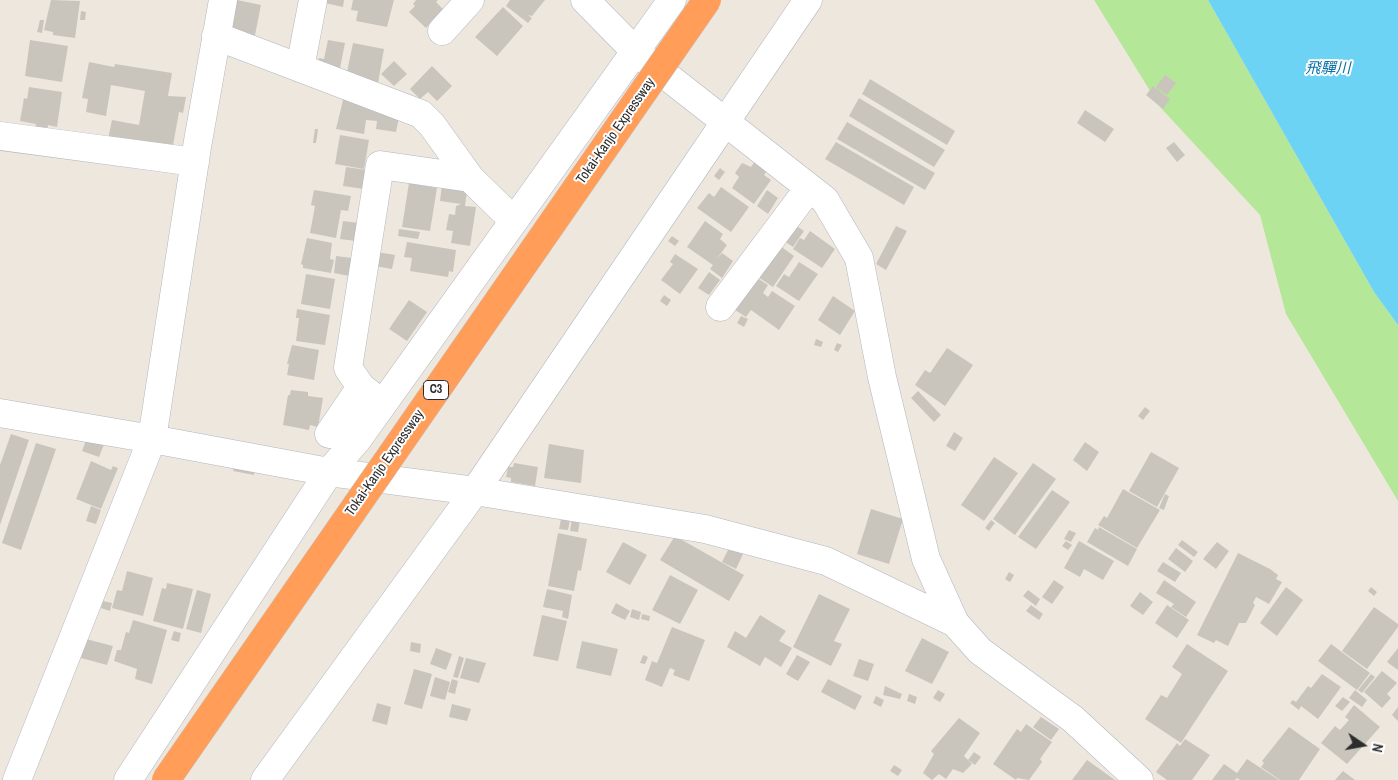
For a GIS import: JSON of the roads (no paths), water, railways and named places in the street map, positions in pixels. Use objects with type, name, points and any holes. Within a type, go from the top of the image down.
[{"type":"highway","name":"Tokai-Kanjo Expressway","points":[[166,780],[707,0]]},
{"type":"street","points":[[18,780],[152,438],[195,162],[223,0]]},
{"type":"street","points":[[300,68],[313,0]]},
{"type":"street","points":[[442,31],[470,0]]},
{"type":"street","points":[[585,0],[636,52],[825,200],[859,258],[882,377],[926,559],[955,623],[980,651],[1073,719],[1139,780]]},
{"type":"street","points":[[128,780],[329,472],[357,440],[672,0]]},
{"type":"street","points":[[264,780],[475,491],[726,124],[808,0]]},
{"type":"street","points":[[216,36],[421,114],[470,178],[514,221]]},
{"type":"street","points":[[0,136],[195,162]]},
{"type":"street","points":[[383,404],[361,388],[348,368],[380,165],[470,178]]},
{"type":"street","points":[[720,307],[809,188]]},
{"type":"street","points":[[329,434],[361,388]]},
{"type":"street","points":[[0,413],[152,438],[329,472],[475,491],[704,529],[826,561],[955,623]]},
{"type":"water","name":"飛驒川","points":[[1208,0],[1398,0],[1398,325],[1374,292]]}]
